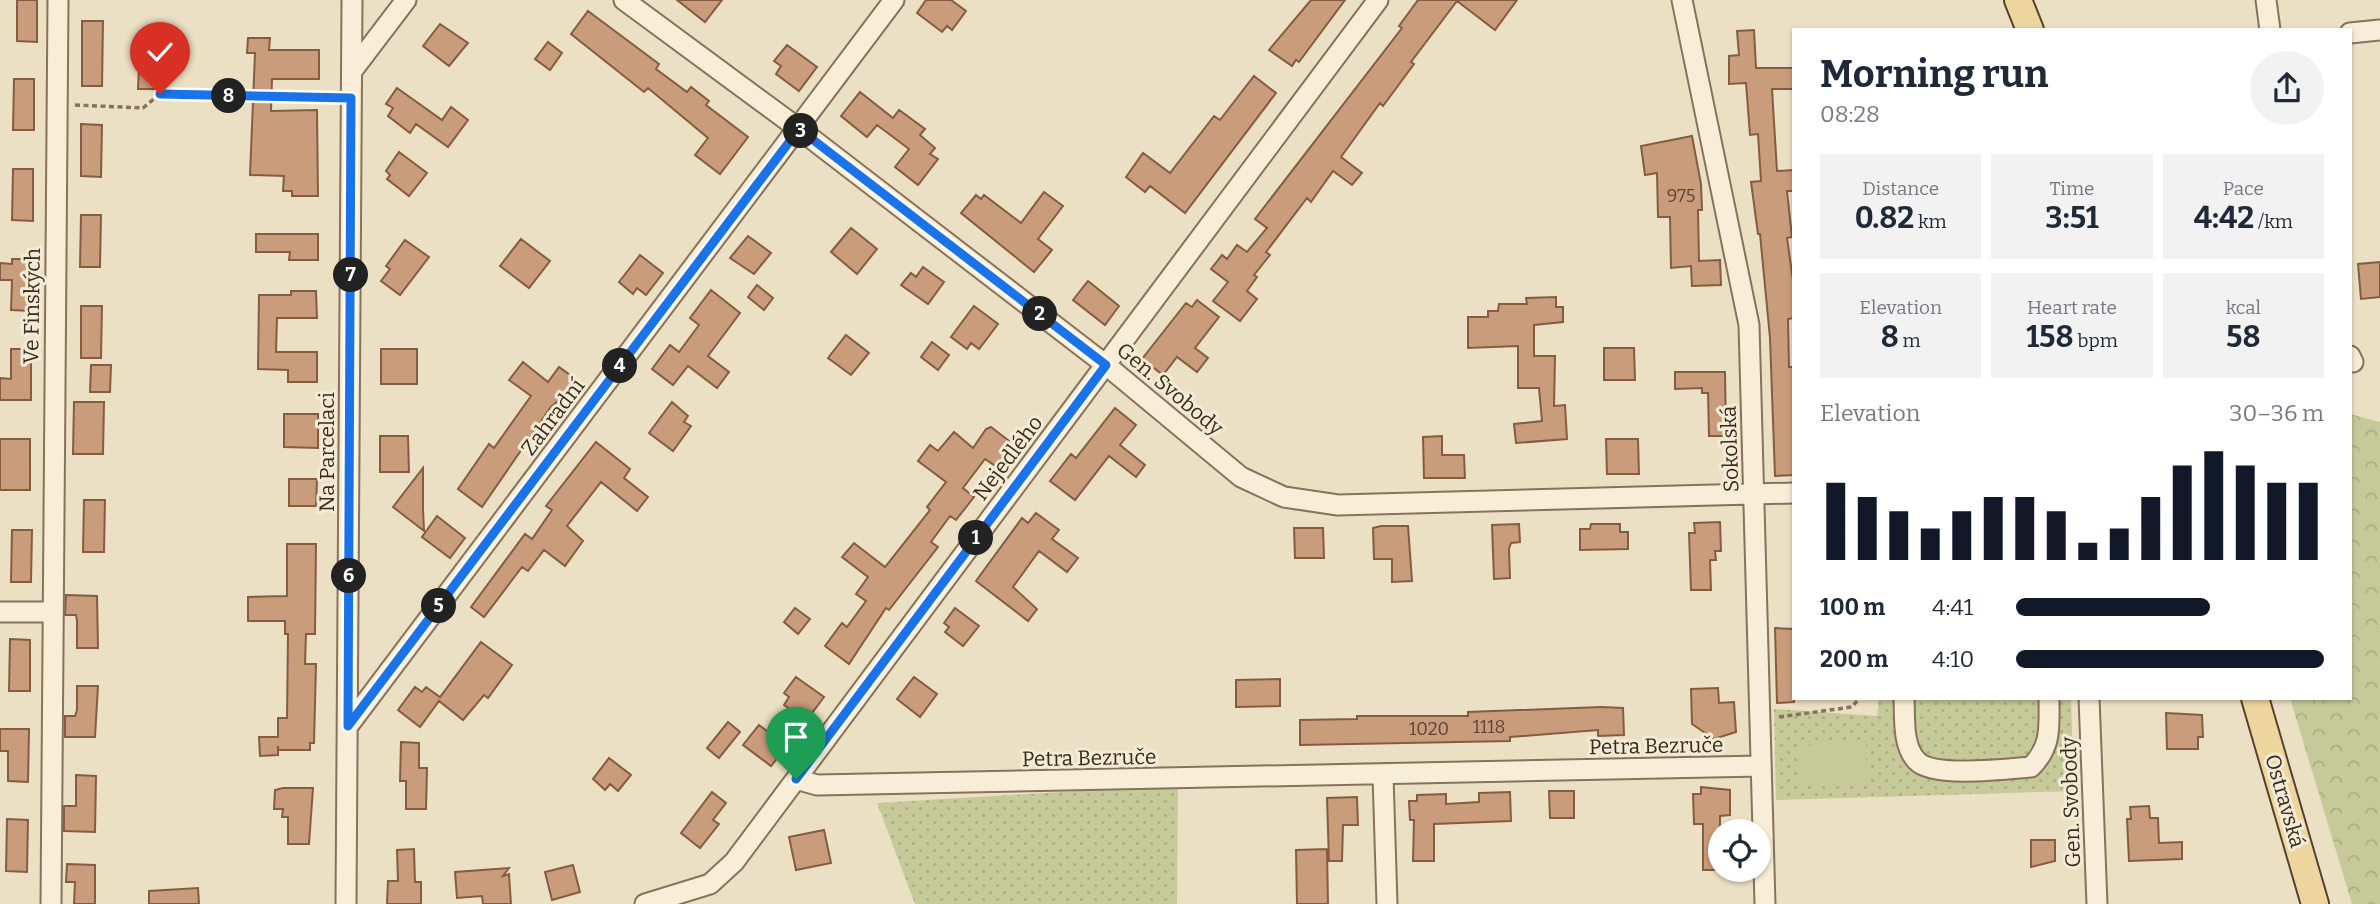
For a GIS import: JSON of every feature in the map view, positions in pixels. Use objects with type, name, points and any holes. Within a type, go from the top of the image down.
[{"type":"main road","points":[[2018,0],[2029,28]]},
{"type":"main road","name":"Ostravská","points":[[2256,700],[2315,904]]},
{"type":"street","name":"Ve Finských","points":[[51,904],[51,612],[58,0]]},
{"type":"street","name":"Na Parcelaci","points":[[346,904],[352,0]]},
{"type":"street","points":[[352,71],[406,0]]},
{"type":"street","name":"Gen. Svobody","points":[[624,0],[799,129],[1106,365],[1241,477],[1284,497],[1338,505],[1792,493]]},
{"type":"street","name":"Zahradní","points":[[348,726],[894,0]]},
{"type":"street","name":"Nejedlého","points":[[645,904],[710,884],[734,862],[1378,0]]},
{"type":"street","name":"Sokolská","points":[[1682,0],[1749,325],[1765,904]]},
{"type":"street","points":[[2266,0],[2270,28]]},
{"type":"street","points":[[2352,33],[2380,30]]},
{"type":"street","points":[[0,612],[51,612]]},
{"type":"street","points":[[1903,700],[1906,738],[1917,762],[1933,769],[1981,770],[2031,767],[2042,756],[2050,737],[2049,700]]},
{"type":"street","name":"Gen. Svobody","points":[[2090,700],[2097,904]]},
{"type":"street","name":"Petra Bezruče","points":[[796,779],[817,785],[1761,766]]},
{"type":"street","points":[[1383,775],[1387,904]]},
{"type":"path","points":[[56,104],[144,108],[160,94],[351,98]]},
{"type":"path","points":[[1760,718],[1809,715],[1852,707],[1857,701]]},
{"type":"green space","points":[[2352,415],[2380,422],[2380,904],[2352,904],[2291,700],[2352,700]]},
{"type":"green space","points":[[1879,700],[2071,700],[2073,764],[2078,791],[1776,800],[1774,709],[1877,716]]},
{"type":"green space","points":[[1866,744],[1867,783],[1797,784],[1797,745]]},
{"type":"green space","points":[[1178,785],[1177,904],[915,904],[877,803]]},
{"type":"building","points":[[17,0],[37,0],[37,42],[17,41]]},
{"type":"building","points":[[677,0],[722,0],[705,22]]},
{"type":"building","points":[[926,0],[951,0],[966,11],[952,30],[947,26],[942,32],[917,13]]},
{"type":"building","points":[[1311,0],[1345,0],[1299,62],[1296,60],[1292,66],[1269,50]]},
{"type":"building","points":[[1418,0],[1517,0],[1495,30],[1457,1],[1411,62],[1414,64],[1383,106],[1380,103],[1341,157],[1362,173],[1352,185],[1333,171],[1311,202],[1307,198],[1266,252],[1270,255],[1254,275],[1257,277],[1247,291],[1257,299],[1240,321],[1213,301],[1228,282],[1211,269],[1222,255],[1227,259],[1237,245],[1247,252],[1267,228],[1255,219],[1402,28],[1399,26]]},
{"type":"building","points":[[588,11],[659,64],[656,69],[687,92],[691,87],[709,101],[706,105],[748,137],[720,174],[695,155],[708,138],[648,88],[644,92],[571,34]]},
{"type":"building","points":[[82,21],[103,21],[102,86],[82,86]]},
{"type":"building","points":[[440,24],[468,43],[449,66],[423,46]]},
{"type":"building","points":[[1754,30],[1756,68],[1792,68],[1792,89],[1772,89],[1777,171],[1792,170],[1792,191],[1787,191],[1792,237],[1787,238],[1792,273],[1792,318],[1788,319],[1789,367],[1792,367],[1792,475],[1775,476],[1770,338],[1760,234],[1751,182],[1761,181],[1758,134],[1750,135],[1746,83],[1729,84],[1729,56],[1739,55],[1737,31]]},
{"type":"building","points":[[248,38],[270,38],[269,50],[319,50],[319,79],[272,79],[271,111],[317,110],[318,196],[292,196],[292,191],[283,191],[284,176],[250,175],[255,53],[247,53]]},
{"type":"building","points":[[548,42],[562,53],[550,70],[535,59]]},
{"type":"building","points":[[787,45],[817,67],[799,91],[776,74],[781,66],[774,61]]},
{"type":"building","points":[[139,67],[158,67],[157,89],[138,89]]},
{"type":"building","points":[[1254,76],[1276,93],[1185,213],[1150,186],[1145,192],[1126,177],[1143,153],[1170,173],[1214,116],[1220,120]]},
{"type":"building","points":[[14,79],[34,79],[34,130],[13,130]]},
{"type":"building","points":[[397,88],[442,120],[451,107],[468,120],[448,147],[416,124],[410,133],[388,116],[393,108],[386,104]]},
{"type":"building","points":[[860,92],[893,118],[899,110],[925,129],[920,135],[935,148],[930,154],[938,159],[918,185],[895,167],[909,149],[877,125],[867,137],[841,116]]},
{"type":"building","points":[[81,124],[102,125],[101,177],[81,176]]},
{"type":"building","points":[[1692,136],[1701,184],[1702,210],[1698,210],[1699,261],[1720,260],[1721,285],[1692,286],[1691,266],[1671,268],[1670,217],[1658,217],[1657,173],[1645,175],[1641,146]]},
{"type":"building","points":[[399,152],[427,173],[409,196],[387,179],[390,175],[386,171]]},
{"type":"building","points":[[13,169],[33,169],[33,221],[12,220]]},
{"type":"building","points":[[1044,192],[1063,206],[1038,239],[1052,250],[1034,272],[961,213],[976,195],[981,199],[984,195],[1021,223]]},
{"type":"building","points":[[81,215],[101,215],[100,267],[80,267]]},
{"type":"building","points":[[851,228],[877,249],[857,274],[831,252]]},
{"type":"building","points":[[256,234],[318,234],[318,260],[289,260],[290,252],[256,252]]},
{"type":"building","points":[[748,236],[771,253],[754,274],[730,258]]},
{"type":"building","points":[[521,239],[550,261],[529,288],[500,266]]},
{"type":"building","points":[[405,240],[429,257],[400,295],[381,281],[390,269],[386,266]]},
{"type":"building","points":[[640,255],[663,273],[646,295],[637,288],[633,294],[619,282]]},
{"type":"building","points":[[12,259],[32,259],[32,311],[11,310],[12,280],[0,280],[0,263],[12,264]]},
{"type":"building","points":[[2380,262],[2380,297],[2361,299],[2358,264]]},
{"type":"building","points":[[923,267],[944,282],[928,304],[901,285],[911,273],[916,277]]},
{"type":"building","points":[[1088,281],[1119,306],[1105,325],[1073,300]]},
{"type":"building","points":[[757,285],[773,298],[764,310],[748,297]]},
{"type":"building","points":[[711,290],[740,313],[708,356],[729,372],[717,388],[688,366],[673,385],[652,369],[670,345],[679,352],[699,325],[690,318]]},
{"type":"building","points":[[291,291],[316,291],[317,318],[277,318],[276,352],[317,352],[317,382],[288,382],[288,370],[258,369],[259,295],[291,295]]},
{"type":"building","points":[[1556,297],[1556,307],[1563,307],[1563,322],[1534,325],[1534,356],[1555,356],[1554,406],[1565,405],[1567,439],[1516,443],[1514,424],[1542,421],[1539,388],[1518,388],[1518,346],[1468,348],[1468,317],[1488,317],[1488,311],[1498,311],[1499,304],[1527,304],[1526,298]]},
{"type":"building","points":[[1197,300],[1219,317],[1195,348],[1208,358],[1197,372],[1177,357],[1163,375],[1142,359],[1186,303],[1192,307]]},
{"type":"building","points":[[81,306],[102,306],[101,358],[81,358]]},
{"type":"building","points":[[974,306],[998,324],[979,349],[971,343],[967,349],[951,337]]},
{"type":"building","points":[[846,335],[869,353],[851,375],[828,358]]},
{"type":"building","points":[[932,342],[949,355],[938,370],[921,357]]},
{"type":"building","points":[[1604,348],[1634,348],[1635,380],[1604,380]]},
{"type":"building","points":[[11,349],[31,349],[31,400],[0,400],[0,378],[11,379]]},
{"type":"building","points":[[381,349],[417,349],[417,384],[381,384]]},
{"type":"building","points":[[523,362],[548,382],[559,367],[581,383],[564,406],[558,401],[551,407],[482,507],[458,489],[489,444],[494,448],[531,396],[509,380]]},
{"type":"building","points":[[91,365],[111,365],[110,392],[90,392]]},
{"type":"building","points":[[1675,372],[1725,372],[1726,436],[1709,436],[1708,393],[1702,393],[1702,388],[1675,389]]},
{"type":"building","points":[[74,402],[104,402],[103,454],[73,454]]},
{"type":"building","points":[[672,402],[688,416],[684,422],[691,426],[673,451],[649,433]]},
{"type":"building","points":[[1115,408],[1136,425],[1120,445],[1145,465],[1136,477],[1109,456],[1075,500],[1050,481],[1071,454],[1076,458]]},
{"type":"building","points":[[284,414],[318,414],[318,448],[284,447]]},
{"type":"building","points":[[991,427],[1013,444],[997,467],[985,459],[963,488],[974,497],[956,520],[950,516],[931,542],[938,547],[889,610],[886,608],[849,664],[825,646],[842,623],[847,627],[866,601],[856,594],[868,577],[842,557],[854,543],[885,567],[930,510],[927,507],[946,482],[918,461],[930,445],[938,451],[954,432],[973,448],[986,429]]},
{"type":"building","points":[[380,436],[408,436],[409,472],[380,472]]},
{"type":"building","points":[[1442,436],[1442,455],[1464,455],[1465,478],[1424,478],[1423,437]]},
{"type":"building","points":[[0,439],[30,439],[30,490],[0,490]]},
{"type":"building","points":[[1606,439],[1638,439],[1639,474],[1607,474]]},
{"type":"building","points":[[596,442],[630,469],[624,478],[648,497],[637,511],[601,482],[567,526],[583,541],[565,566],[544,550],[528,571],[522,567],[484,617],[471,607],[525,534],[532,539],[552,510],[546,506]]},
{"type":"building","points":[[423,468],[423,509],[424,531],[393,507]]},
{"type":"building","points":[[289,479],[317,479],[316,506],[289,506]]},
{"type":"building","points":[[84,500],[105,500],[104,552],[83,552]]},
{"type":"building","points":[[1036,513],[1059,530],[1052,539],[1078,558],[1067,572],[1039,551],[1013,587],[1037,609],[1028,621],[976,581],[1022,518],[1028,523]]},
{"type":"building","points":[[437,516],[465,538],[450,558],[422,537]]},
{"type":"building","points":[[1720,522],[1721,551],[1715,551],[1716,560],[1710,560],[1711,590],[1691,590],[1689,533],[1695,533],[1694,523]]},
{"type":"building","points":[[1519,524],[1520,542],[1511,543],[1509,549],[1510,578],[1494,579],[1492,525]]},
{"type":"building","points":[[1591,524],[1620,524],[1620,532],[1628,532],[1628,549],[1580,550],[1580,529],[1590,529]]},
{"type":"building","points":[[1408,526],[1412,581],[1392,582],[1392,559],[1374,559],[1373,528]]},
{"type":"building","points":[[1294,528],[1323,528],[1324,558],[1295,558]]},
{"type":"building","points":[[12,530],[32,530],[31,582],[11,582]]},
{"type":"building","points":[[287,544],[316,544],[315,634],[306,634],[305,664],[316,664],[314,743],[310,743],[310,750],[278,750],[278,755],[260,756],[259,737],[278,737],[278,718],[287,718],[288,634],[285,634],[285,621],[248,621],[248,597],[287,596]]},
{"type":"building","points":[[66,595],[97,596],[98,648],[77,648],[76,615],[65,615]]},
{"type":"building","points":[[795,608],[810,619],[798,634],[784,622]]},
{"type":"building","points":[[955,608],[979,626],[963,646],[945,632],[949,627],[944,623]]},
{"type":"building","points":[[1775,628],[1792,629],[1794,702],[1777,703]]},
{"type":"building","points":[[10,639],[30,640],[30,691],[9,691]]},
{"type":"building","points":[[481,642],[512,665],[488,698],[484,695],[463,720],[439,701],[420,727],[398,710],[415,687],[422,692],[426,687],[440,697]]},
{"type":"building","points":[[796,677],[824,697],[806,721],[784,705],[789,697],[784,693]]},
{"type":"building","points":[[914,677],[937,694],[920,717],[897,699]]},
{"type":"building","points":[[1280,679],[1280,706],[1236,707],[1236,680]]},
{"type":"building","points":[[77,686],[98,686],[95,737],[65,737],[65,716],[75,716],[77,710]]},
{"type":"building","points":[[1718,688],[1719,703],[1734,702],[1736,732],[1714,739],[1692,724],[1691,689]]},
{"type":"building","points":[[1623,708],[1624,735],[1598,736],[1598,730],[1510,737],[1510,741],[1300,745],[1300,720],[1357,719],[1357,716],[1468,716],[1468,712]]},
{"type":"building","points":[[2166,713],[2202,715],[2203,737],[2198,737],[2198,749],[2167,749]]},
{"type":"building","points":[[728,722],[740,732],[719,758],[707,748]]},
{"type":"building","points":[[759,725],[787,746],[771,766],[743,745]]},
{"type":"building","points":[[0,729],[29,729],[28,782],[8,781],[8,751],[0,751]]},
{"type":"building","points":[[401,742],[419,743],[419,768],[427,768],[426,809],[406,809],[406,781],[400,781]]},
{"type":"building","points":[[609,758],[631,775],[618,791],[610,784],[605,790],[593,779]]},
{"type":"building","points":[[76,775],[96,776],[95,832],[64,831],[64,806],[76,806]]},
{"type":"building","points":[[1701,787],[1730,790],[1730,815],[1720,816],[1720,819],[1708,819],[1708,870],[1703,870],[1703,824],[1694,824],[1693,794],[1701,794]]},
{"type":"building","points":[[313,788],[309,844],[288,844],[288,817],[282,817],[283,809],[274,809],[275,790]]},
{"type":"building","points":[[1549,791],[1574,791],[1574,818],[1550,818]]},
{"type":"building","points":[[712,792],[726,803],[713,820],[719,824],[700,848],[681,833]]},
{"type":"building","points":[[1510,792],[1511,821],[1434,824],[1434,861],[1413,861],[1414,820],[1410,820],[1409,801],[1417,801],[1417,795],[1446,794],[1446,804],[1479,802],[1479,793]]},
{"type":"building","points":[[1357,797],[1358,825],[1343,825],[1342,861],[1329,861],[1327,798]]},
{"type":"building","points":[[2149,806],[2150,818],[2158,818],[2159,843],[2182,842],[2182,859],[2129,861],[2127,819],[2131,819],[2130,807]]},
{"type":"building","points":[[7,819],[28,820],[27,872],[6,871]]},
{"type":"building","points":[[824,830],[831,863],[796,870],[789,837]]},
{"type":"building","points":[[2031,840],[2055,840],[2055,861],[2031,867]]},
{"type":"building","points":[[414,849],[415,882],[421,882],[421,904],[387,904],[388,881],[398,881],[397,850]]},
{"type":"building","points":[[1327,849],[1328,904],[1297,904],[1296,850]]},
{"type":"building","points":[[67,864],[95,865],[95,904],[74,904],[75,882],[66,882]]},
{"type":"building","points":[[573,865],[580,892],[552,900],[545,872]]},
{"type":"building","points":[[509,868],[503,876],[509,874],[511,904],[483,904],[482,896],[457,898],[455,872]]},
{"type":"building","points":[[198,888],[199,904],[149,904],[149,891]]},
{"type":"route","points":[[160,94],[351,98],[348,726],[799,129],[1106,365],[796,779]]}]
